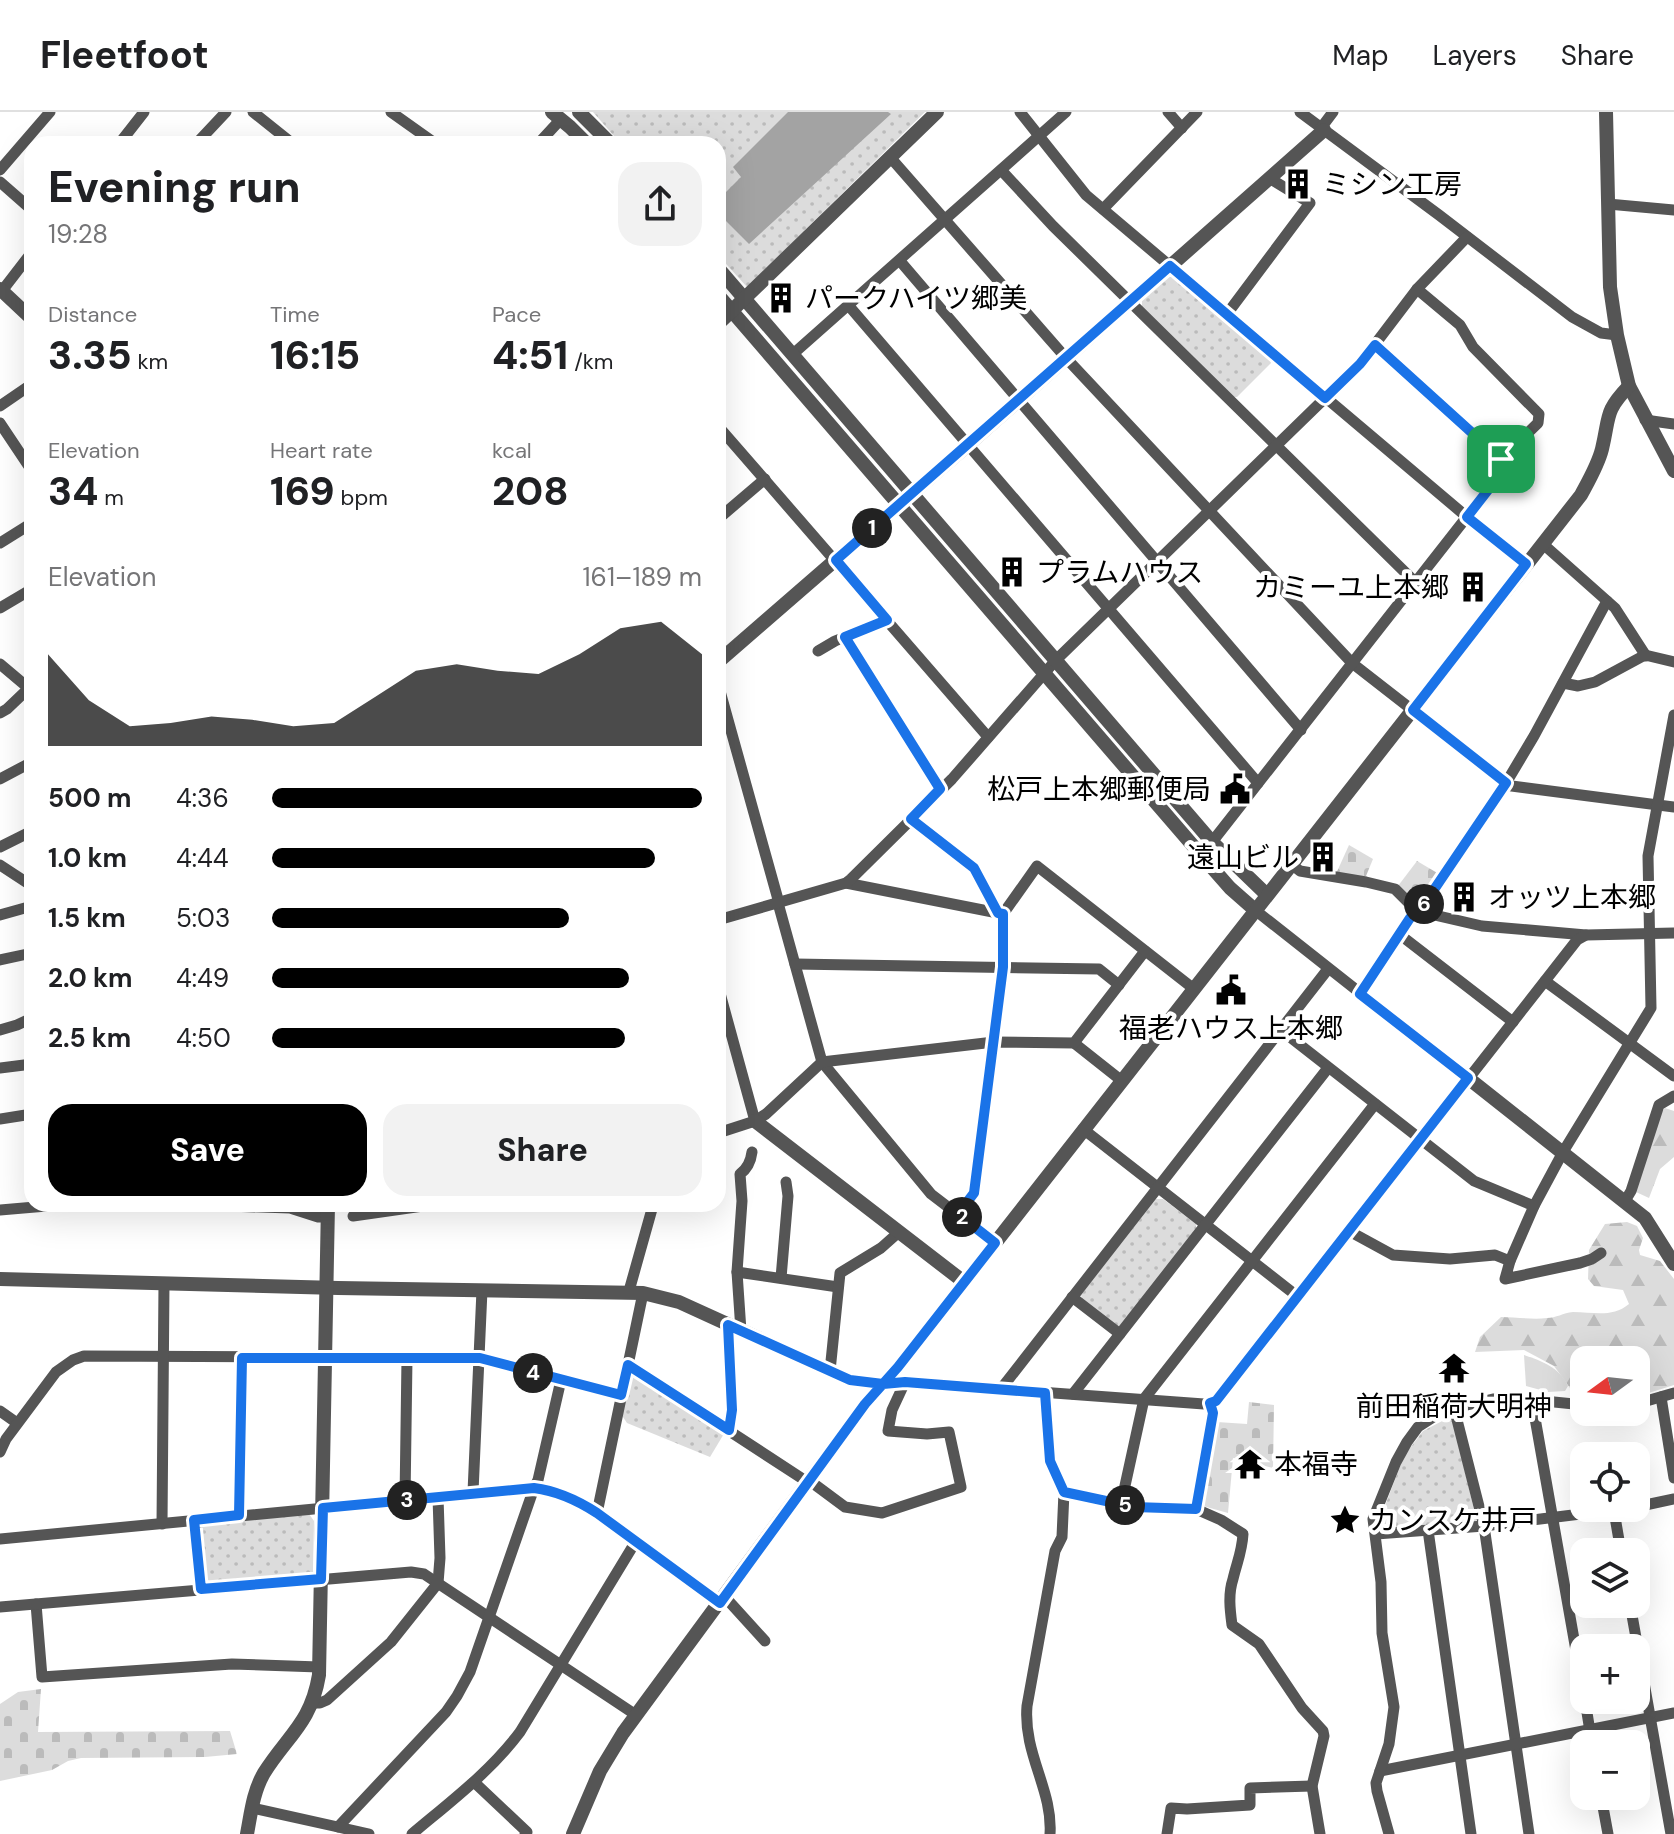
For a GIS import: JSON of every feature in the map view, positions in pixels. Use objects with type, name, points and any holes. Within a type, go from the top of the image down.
[{"type":"street","points":[[29,136],[50,112]]},
{"type":"street","points":[[125,136],[144,112]]},
{"type":"street","points":[[204,136],[226,112]]},
{"type":"street","points":[[253,112],[279,136]]},
{"type":"street","points":[[391,112],[425,136]]},
{"type":"street","points":[[579,112],[604,136]]},
{"type":"street","points":[[726,317],[937,112]]},
{"type":"street","points":[[1020,112],[1086,195],[1526,564]]},
{"type":"street","points":[[786,372],[796,357],[849,306],[1066,112]]},
{"type":"street","points":[[1168,112],[1182,128]]},
{"type":"street","points":[[1103,209],[1197,112]]},
{"type":"street","points":[[1300,112],[1572,317],[1601,333],[1617,335]]},
{"type":"street","points":[[726,655],[1269,178],[1323,129],[1333,112]]},
{"type":"street","points":[[1606,112],[1610,287],[1617,335],[1629,386],[1674,471]]},
{"type":"street","points":[[543,136],[557,115],[579,136]]},
{"type":"street","points":[[0,170],[24,142]]},
{"type":"street","points":[[890,157],[1066,358],[1352,663],[1505,784],[1674,807]]},
{"type":"street","points":[[1002,171],[1053,226],[1415,582]]},
{"type":"street","points":[[1227,314],[1310,203],[1269,178]]},
{"type":"street","points":[[0,182],[24,203]]},
{"type":"street","points":[[1608,204],[1674,210]]},
{"type":"street","points":[[846,883],[940,789],[1056,660],[1360,364],[1417,289],[1467,237]]},
{"type":"street","points":[[900,261],[1301,730]]},
{"type":"street","points":[[24,262],[1,290],[24,312]]},
{"type":"street","points":[[726,277],[1212,842],[1267,895]]},
{"type":"street","points":[[1417,289],[1460,325],[1473,347],[1539,414],[1538,423],[1501,459]]},
{"type":"street","points":[[726,304],[1230,888],[1328,969],[1625,1201],[1645,1218],[1674,1264]]},
{"type":"street","points":[[849,306],[1258,783]]},
{"type":"street","points":[[1201,855],[1502,472],[1501,459],[1375,345]]},
{"type":"street","points":[[573,1834],[600,1771],[636,1715],[865,1404],[898,1367],[1581,495],[1601,451],[1613,402],[1629,386]]},
{"type":"street","points":[[0,406],[24,390]]},
{"type":"street","points":[[1645,420],[1674,424]]},
{"type":"street","points":[[0,423],[24,459]]},
{"type":"street","points":[[726,435],[988,737]]},
{"type":"street","points":[[726,512],[765,479]]},
{"type":"street","points":[[0,543],[24,528]]},
{"type":"street","points":[[1543,544],[1615,608],[1646,656]]},
{"type":"street","points":[[0,608],[24,594]]},
{"type":"street","points":[[1360,994],[1505,784],[1607,601]]},
{"type":"street","points":[[818,651],[887,620]]},
{"type":"street","points":[[845,637],[940,789]]},
{"type":"street","points":[[1563,683],[1578,686],[1595,682],[1646,656],[1674,662]]},
{"type":"street","points":[[0,664],[24,684]]},
{"type":"street","points":[[0,713],[24,694]]},
{"type":"street","points":[[726,713],[822,1062],[931,1194],[995,1243]]},
{"type":"street","points":[[1601,1253],[1580,1263],[1505,1279],[1534,1206],[1563,1152],[1651,1008],[1648,856],[1674,715]]},
{"type":"street","points":[[0,779],[24,766]]},
{"type":"street","points":[[911,819],[974,868],[1001,914],[1003,967],[974,1193],[958,1214]]},
{"type":"street","points":[[0,847],[24,835]]},
{"type":"street","points":[[1291,864],[1300,871],[1395,889],[1417,911],[1482,926],[1586,935],[1674,933]]},
{"type":"street","points":[[0,865],[24,881]]},
{"type":"street","points":[[1001,914],[1037,866],[1194,989]]},
{"type":"street","points":[[726,918],[846,883],[1001,914]]},
{"type":"street","points":[[0,915],[24,908]]},
{"type":"street","points":[[1399,934],[1513,1022]]},
{"type":"street","points":[[0,1279],[636,1292],[679,1302],[850,1380],[1210,1403],[1216,1401],[1577,940],[1586,935]]},
{"type":"street","points":[[1074,1043],[1145,951]]},
{"type":"street","points":[[0,960],[24,955]]},
{"type":"street","points":[[795,964],[1099,969],[1119,985]]},
{"type":"street","points":[[1001,1389],[1328,969]]},
{"type":"street","points":[[1545,981],[1674,1076]]},
{"type":"street","points":[[726,1015],[755,1121],[964,1282]]},
{"type":"street","points":[[0,1030],[24,1022]]},
{"type":"street","points":[[1281,1030],[1474,1181],[1534,1206]]},
{"type":"street","points":[[726,1130],[766,1114],[822,1062],[994,1042],[1074,1043],[1122,1081]]},
{"type":"street","points":[[0,1068],[24,1065]]},
{"type":"street","points":[[1073,1394],[1328,1068]]},
{"type":"street","points":[[1625,1201],[1659,1105],[1674,1096]]},
{"type":"street","points":[[1121,1504],[1144,1399],[1375,1104]]},
{"type":"street","points":[[0,1119],[24,1115]]},
{"type":"street","points":[[1083,1129],[1297,1296]]},
{"type":"street","points":[[729,1430],[742,1201],[740,1174],[745,1170],[752,1152]]},
{"type":"street","points":[[781,1278],[788,1196],[786,1182]]},
{"type":"street","points":[[0,1210],[24,1208]]},
{"type":"street","points":[[302,1212],[318,1217],[325,1212]]},
{"type":"street","points":[[247,1834],[257,1788],[313,1703],[319,1667],[328,1212]]},
{"type":"street","points":[[353,1216],[377,1212]]},
{"type":"street","points":[[597,1513],[628,1365],[636,1292],[651,1212]]},
{"type":"street","points":[[1349,1231],[1393,1255],[1450,1259],[1495,1255],[1510,1261]]},
{"type":"street","points":[[830,1371],[840,1273],[881,1248],[899,1232]]},
{"type":"street","points":[[737,1272],[838,1287]]},
{"type":"street","points":[[162,1524],[164,1283]]},
{"type":"street","points":[[473,1492],[482,1290]]},
{"type":"street","points":[[1072,1297],[1120,1334]]},
{"type":"street","points":[[0,1452],[17,1423],[56,1372],[84,1356],[480,1358],[621,1395]]},
{"type":"street","points":[[239,1515],[242,1358]]},
{"type":"street","points":[[405,1500],[407,1358]]},
{"type":"street","points":[[628,1365],[845,1507],[882,1513],[961,1487],[949,1432],[888,1431],[892,1410],[905,1382]]},
{"type":"street","points":[[338,1827],[446,1712],[470,1672],[538,1480],[561,1380]]},
{"type":"street","points":[[1045,1393],[1050,1461],[1064,1492],[1062,1537],[1055,1551],[1025,1724],[1051,1815],[1050,1834]]},
{"type":"street","points":[[1650,1400],[1674,1393]]},
{"type":"street","points":[[1661,1397],[1674,1478]]},
{"type":"street","points":[[1389,1834],[1377,1791],[1389,1744],[1394,1707],[1382,1633],[1381,1582],[1373,1519],[1396,1462],[1418,1427],[1454,1408],[1493,1399],[1514,1398],[1570,1404]]},
{"type":"street","points":[[1532,1401],[1573,1634]]},
{"type":"street","points":[[1196,1509],[1213,1413],[1210,1403]]},
{"type":"street","points":[[1454,1408],[1484,1526],[1529,1834]]},
{"type":"street","points":[[0,1411],[17,1423]]},
{"type":"street","points":[[0,1539],[534,1488],[562,1494],[597,1513],[722,1600],[765,1641]]},
{"type":"street","points":[[1064,1492],[1134,1507],[1196,1509],[1243,1534],[1240,1559],[1232,1581],[1232,1625],[1259,1644],[1302,1708],[1323,1731],[1312,1786],[1320,1834]]},
{"type":"street","points":[[313,1703],[327,1700],[391,1642],[438,1583],[438,1497]]},
{"type":"street","points":[[1650,1504],[1674,1499]]},
{"type":"street","points":[[1376,1534],[1570,1516]]},
{"type":"street","points":[[194,1520],[201,1589]]},
{"type":"street","points":[[1428,1530],[1471,1834]]},
{"type":"street","points":[[412,1834],[474,1782],[520,1732],[636,1541]]},
{"type":"street","points":[[0,1607],[321,1579],[411,1572],[424,1574],[636,1715]]},
{"type":"street","points":[[36,1604],[42,1677],[232,1664],[319,1667]]},
{"type":"street","points":[[1632,1618],[1671,1834]]},
{"type":"street","points":[[1380,1771],[1674,1713]]},
{"type":"street","points":[[1587,1714],[1590,1729]]},
{"type":"street","points":[[474,1782],[528,1833]]},
{"type":"street","points":[[1167,1834],[1171,1808],[1250,1805],[1250,1788],[1312,1786]]},
{"type":"street","points":[[252,1808],[369,1834]]},
{"type":"street","points":[[1604,1810],[1608,1834]]},
{"type":"green space","points":[[593,112],[925,112],[747,287],[726,264],[726,136],[614,136]]},
{"type":"green space","points":[[1169,277],[1175,277],[1269,357],[1271,363],[1237,397],[1233,397],[1142,308],[1142,299]]},
{"type":"green space","points":[[1349,845],[1373,859],[1366,876],[1335,876]]},
{"type":"green space","points":[[1417,861],[1439,874],[1420,902],[1414,902],[1398,886]]},
{"type":"green space","points":[[1665,1108],[1674,1111],[1674,1157],[1660,1169],[1649,1198],[1636,1192],[1660,1114]]},
{"type":"green space","points":[[1156,1199],[1163,1199],[1196,1224],[1196,1231],[1121,1326],[1116,1328],[1083,1302],[1081,1295]]},
{"type":"green space","points":[[1627,1222],[1637,1226],[1643,1238],[1640,1255],[1660,1261],[1674,1279],[1674,1385],[1650,1393],[1650,1346],[1570,1346],[1570,1388],[1554,1366],[1524,1350],[1475,1352],[1480,1337],[1501,1317],[1542,1319],[1573,1312],[1609,1313],[1629,1304],[1623,1290],[1594,1286],[1588,1279],[1589,1250],[1605,1224]]},
{"type":"green space","points":[[1524,1355],[1555,1370],[1568,1386],[1565,1391],[1548,1392],[1526,1386]]},
{"type":"green space","points":[[635,1374],[725,1432],[710,1457],[627,1423],[621,1414],[628,1377]]},
{"type":"green space","points":[[1249,1402],[1274,1405],[1273,1468],[1233,1458],[1228,1513],[1203,1506],[1217,1422],[1247,1424]]},
{"type":"green space","points":[[1448,1418],[1453,1422],[1477,1522],[1380,1530],[1378,1524],[1404,1456],[1423,1431]]},
{"type":"green space","points":[[309,1514],[314,1521],[313,1572],[310,1576],[208,1586],[204,1582],[198,1530],[201,1525]]},
{"type":"green space","points":[[41,1689],[38,1732],[230,1731],[237,1754],[81,1758],[52,1770],[0,1781],[0,1704],[18,1692]]},
{"type":"shaded area","points":[[788,112],[891,114],[749,244],[726,221],[726,192],[741,177],[733,167]]},
{"type":"place","name":"ミシン工房","points":[[1298,184]]},
{"type":"place","name":"パークハイツ郷美","points":[[781,298]]},
{"type":"place","name":"プラムハウス","points":[[1012,572]]},
{"type":"place","name":"カミーユ上本郷","points":[[1473,587]]},
{"type":"place","name":"松戸上本郷郵便局","points":[[1235,789]]},
{"type":"place","name":"遠山ビル","points":[[1323,857]]},
{"type":"place","name":"オッツ上本郷","points":[[1464,897]]},
{"type":"place","name":"福老ハウス上本郷","points":[[1231,990]]},
{"type":"place","name":"前田稲荷大明神","points":[[1454,1368]]},
{"type":"place","name":"本福寺","points":[[1250,1464]]},
{"type":"place","name":"カンスケ井戸","points":[[1345,1520]]},
{"type":"route","points":[[1501,459],[1375,345],[1325,398],[1170,266],[836,560],[887,620],[845,637],[940,789],[911,819],[974,868],[998,913],[1003,914],[1003,967],[974,1193],[958,1214],[995,1243],[898,1367],[883,1384],[865,1404],[720,1603],[577,1500],[534,1488],[323,1508],[321,1579],[201,1589],[194,1520],[239,1515],[242,1358],[480,1358],[621,1395],[628,1365],[729,1430],[732,1410],[728,1325],[850,1380],[868,1383],[883,1384],[905,1382],[1045,1393],[1050,1461],[1064,1492],[1134,1507],[1196,1509],[1213,1413],[1210,1403],[1216,1401],[1468,1078],[1360,994],[1506,783],[1413,710],[1526,564],[1467,517],[1502,472],[1501,459]]}]
